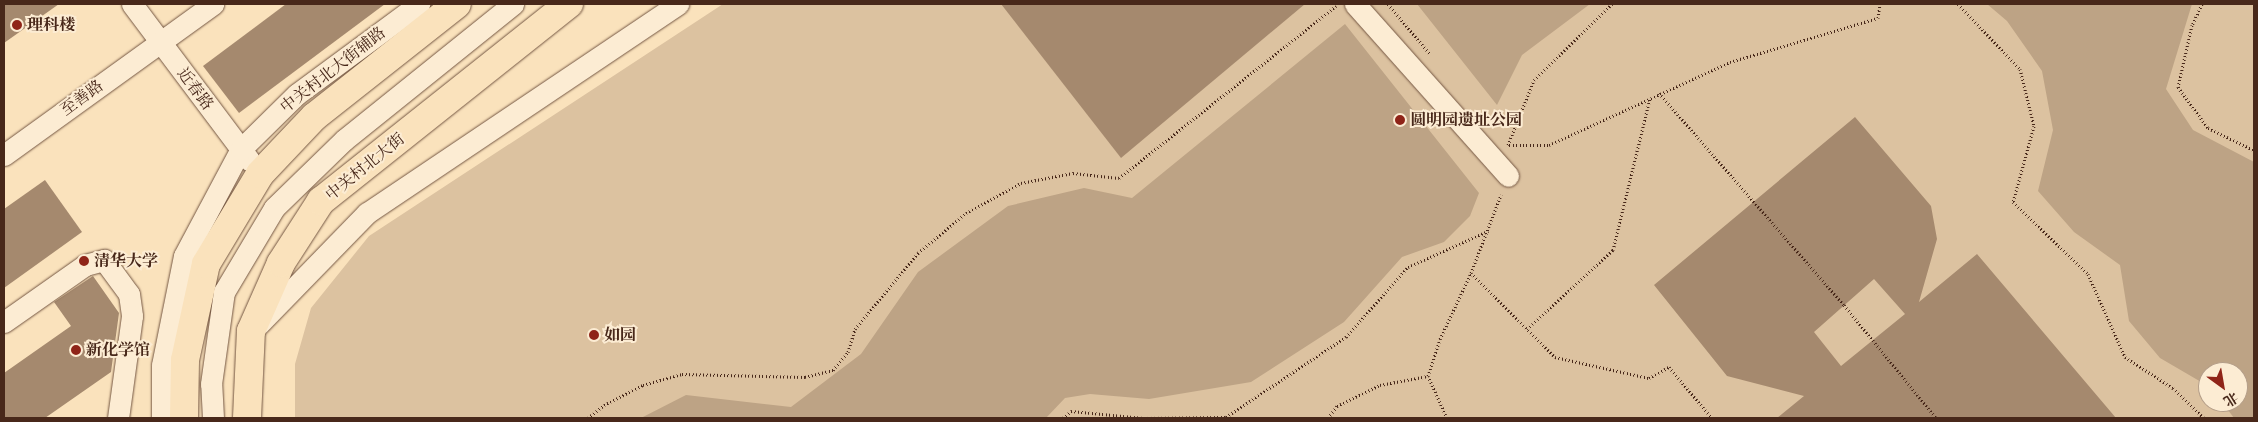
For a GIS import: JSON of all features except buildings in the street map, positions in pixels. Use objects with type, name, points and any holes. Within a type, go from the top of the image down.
[{"type":"main road","points":[[184,418],[185,360],[206,264],[260,174],[314,117],[457,4]]},
{"type":"main road","name":"中关村北大街","points":[[247,418],[252,331],[281,263],[321,201],[569,4]]},
{"type":"street","name":"近春路","points":[[132,4],[260,174]]},
{"type":"street","name":"至善路","points":[[4,155],[213,4]]},
{"type":"street","name":"中关村北大街辅路","points":[[162,418],[162,364],[184,256],[241,149],[297,94],[419,4]]},
{"type":"street","name":"中关村北大街","points":[[213,418],[211,384],[224,292],[274,208],[344,140],[513,4]]},
{"type":"street","points":[[252,331],[367,213],[678,4]]},
{"type":"street","points":[[1355,4],[1508,176]]},
{"type":"street","points":[[4,322],[85,265],[104,260],[129,294],[132,316],[118,418]]},
{"type":"path","points":[[588,418],[604,405],[643,384],[682,374],[805,377],[833,370],[848,352],[856,329],[918,253],[966,213],[1020,183],[1073,173],[1119,178],[1339,4]]},
{"type":"path","points":[[1447,418],[1428,376],[1440,339],[1471,273],[1508,176],[1508,146],[1534,80],[1612,4]]},
{"type":"path","points":[[1508,146],[1549,145],[1650,97],[1730,62],[1878,18],[1880,4]]},
{"type":"path","points":[[1958,4],[2020,69],[2034,126],[2013,202],[2088,274],[2125,357],[2173,388],[2204,418]]},
{"type":"path","points":[[2202,4],[2192,25],[2178,86],[2208,128],[2254,150]]},
{"type":"path","points":[[1659,93],[1844,305],[1936,418]]},
{"type":"path","points":[[1527,329],[1613,250],[1650,97]]},
{"type":"path","points":[[1062,418],[1071,410],[1144,418],[1226,417],[1346,337],[1408,267],[1488,231]]},
{"type":"path","points":[[1471,273],[1555,357],[1649,378],[1669,367],[1712,418]]},
{"type":"path","points":[[1328,418],[1338,406],[1380,386],[1428,376]]},
{"type":"shaded area","name":"圆明园遗址公园","points":[[723,4],[2254,4],[2254,418],[295,418],[295,364],[311,308],[369,236]]},
{"type":"shaded area","points":[[1417,4],[1590,4],[1522,55],[1497,105]]},
{"type":"shaded area","points":[[1987,4],[2192,4],[2166,89],[2193,130],[2254,162],[2254,418],[2234,418],[2230,412],[2248,412],[2248,362],[2198,362],[2198,380],[2160,358],[2129,321],[2120,265],[2074,232],[2038,191],[2053,130],[2042,71],[2007,21]]},
{"type":"shaded area","points":[[1345,24],[1479,193],[1470,216],[1444,242],[1402,257],[1344,322],[1251,382],[1149,399],[1090,394],[1065,398],[1046,418],[641,418],[686,395],[791,407],[861,354],[918,272],[1008,206],[1084,188],[1132,198]]},
{"type":"place","name":"理科楼","points":[[17,25]]},
{"type":"place","name":"圆明园遗址公园","points":[[1400,120]]},
{"type":"place","name":"清华大学","points":[[84,261]]},
{"type":"place","name":"如园","points":[[594,335]]},
{"type":"place","name":"新化学馆","points":[[76,350]]}]
